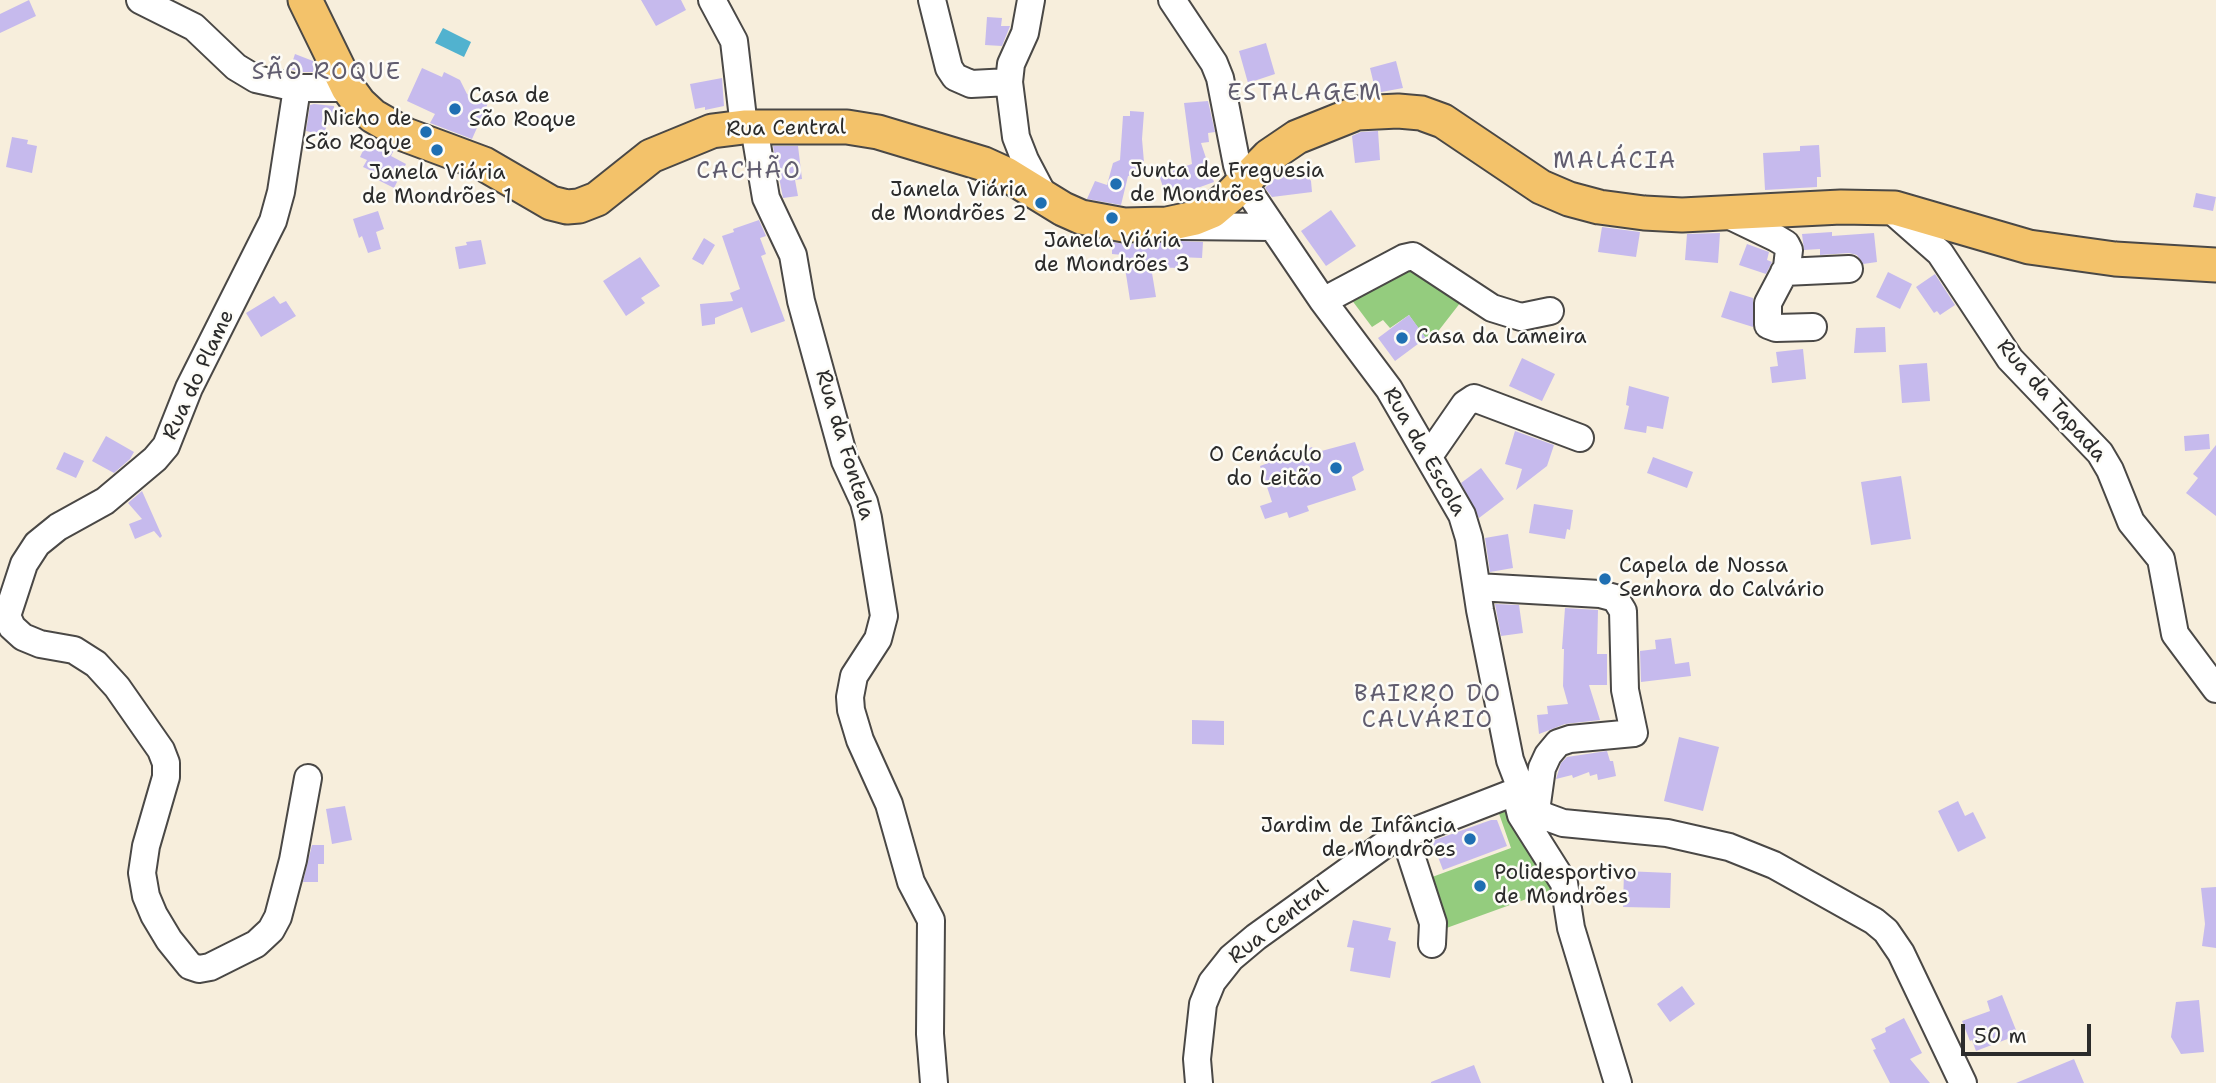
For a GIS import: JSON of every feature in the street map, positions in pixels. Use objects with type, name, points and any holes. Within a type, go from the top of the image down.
[{"type":"main road","name":"Rua Central","points":[[305,0],[348,88],[366,110],[390,127],[484,164],[551,203],[567,207],[579,206],[597,199],[657,153],[712,131],[749,127],[837,126],[867,129],[984,164],[1006,174],[1063,209],[1091,219],[1113,224],[1176,223],[1204,215],[1226,200],[1269,156],[1305,133],[1357,113],[1398,111],[1421,113],[1443,121],[1532,182],[1578,202],[1644,213],[1682,215],[1888,207],[1906,209],[2029,247],[2115,259],[2216,265]]},
{"type":"street","points":[[140,0],[194,27],[248,76],[271,84],[297,88],[348,88]]},
{"type":"street","name":"Rua da Fontela","points":[[712,0],[729,29],[735,47],[749,127],[766,198],[793,255],[801,300],[845,461],[866,510],[884,616],[881,634],[854,676],[850,691],[851,710],[860,740],[889,804],[911,882],[931,920],[930,1034],[934,1083]]},
{"type":"street","points":[[932,0],[950,68],[955,77],[971,84],[1009,82]]},
{"type":"street","points":[[1031,0],[1027,28],[1011,64],[1009,82],[1016,137],[1045,198]]},
{"type":"street","name":"Rua da Escola","points":[[1169,2],[1210,57],[1220,78],[1243,183],[1323,301],[1390,389],[1465,523],[1510,760],[1520,790]]},
{"type":"street","name":"Rua do Plame","points":[[297,88],[281,192],[273,221],[189,388],[166,446],[155,459],[105,501],[58,527],[37,544],[24,564],[7,616],[12,627],[23,636],[40,644],[74,650],[96,664],[117,687],[161,750],[166,763],[166,777],[146,846],[142,873],[146,896],[154,915],[169,940],[190,966],[199,969],[213,965],[261,941],[271,930],[278,917],[293,859],[308,778]]},
{"type":"street","name":"Rua da Tapada","points":[[1888,207],[1940,253],[2005,352],[2104,458],[2131,522],[2161,559],[2175,634],[2216,689]]},
{"type":"street","points":[[1724,213],[1837,269],[1784,272]]},
{"type":"street","points":[[1148,225],[1273,228]]},
{"type":"street","points":[[1786,244],[1790,256],[1768,303],[1768,325],[1776,328],[1813,327]]},
{"type":"street","points":[[1323,301],[1404,258],[1413,256],[1492,308],[1521,317],[1550,311]]},
{"type":"street","points":[[1429,456],[1465,404],[1474,398],[1580,438]]},
{"type":"street","points":[[1476,587],[1606,594],[1615,598],[1623,611],[1625,690],[1634,733],[1566,739],[1558,743],[1542,768],[1536,811]]},
{"type":"street","points":[[1520,790],[1536,811],[1553,820],[1573,825],[1667,833],[1729,847],[1774,865],[1874,921],[1886,931],[1901,953],[1963,1083]]},
{"type":"street","points":[[1520,790],[1520,811],[1564,883],[1571,928],[1618,1083]]},
{"type":"street","name":"Rua Central","points":[[1199,1083],[1197,1059],[1203,1004],[1208,989],[1220,970],[1256,937],[1384,844],[1520,790]]},
{"type":"street","points":[[1404,834],[1433,923],[1432,944]]},
{"type":"green space","points":[[1410,261],[1464,298],[1429,343],[1409,315],[1390,328],[1383,320],[1372,327],[1348,295]]},
{"type":"green space","name":"Polidesportivo de Mondrões","points":[[1504,801],[1554,889],[1441,930],[1424,880],[1511,848],[1496,805]]},
{"type":"water","points":[[443,28],[471,42],[464,57],[435,43]]},
{"type":"building","points":[[29,0],[36,16],[0,33],[0,14]]},
{"type":"building","points":[[641,0],[681,0],[686,10],[656,26]]},
{"type":"building","points":[[987,17],[1002,18],[1001,26],[1010,26],[1002,46],[985,45]]},
{"type":"building","points":[[1266,43],[1275,74],[1248,83],[1239,51]]},
{"type":"building","points":[[295,54],[313,61],[317,72],[290,69]]},
{"type":"building","points":[[1396,61],[1403,88],[1376,93],[1370,68]]},
{"type":"building","name":"Casa de São Roque","points":[[422,68],[442,77],[444,72],[460,80],[467,94],[488,103],[472,139],[430,123],[435,114],[407,101]]},
{"type":"building","points":[[722,78],[724,106],[695,109],[690,84]]},
{"type":"building","points":[[1208,101],[1215,132],[1208,133],[1209,142],[1201,143],[1214,182],[1167,199],[1159,175],[1192,164],[1184,103]]},
{"type":"building","points":[[310,105],[334,106],[334,110],[341,111],[344,115],[342,127],[327,124],[324,135],[306,131]]},
{"type":"building","points":[[1130,111],[1144,112],[1142,139],[1145,174],[1128,176],[1121,205],[1087,199],[1095,181],[1107,185],[1113,163],[1120,160],[1123,116],[1130,116]]},
{"type":"building","points":[[1378,131],[1380,160],[1355,163],[1352,136],[1361,132]]},
{"type":"building","points":[[370,136],[394,150],[391,156],[406,164],[394,188],[376,179],[378,174],[363,167],[367,160],[360,157]]},
{"type":"building","points":[[12,137],[28,140],[27,144],[37,146],[32,173],[6,167]]},
{"type":"building","points":[[1819,145],[1821,177],[1817,177],[1817,187],[1765,190],[1763,153],[1800,151],[1800,146]]},
{"type":"building","points":[[773,146],[798,146],[802,179],[795,180],[798,196],[783,198]]},
{"type":"building","points":[[1305,172],[1311,181],[1312,192],[1272,197],[1265,188],[1276,177]]},
{"type":"building","points":[[2196,193],[2216,197],[2213,211],[2193,207]]},
{"type":"building","points":[[1331,210],[1356,246],[1326,266],[1301,231]]},
{"type":"building","points":[[378,211],[384,229],[376,232],[381,249],[368,253],[362,236],[359,238],[353,219]]},
{"type":"building","points":[[759,220],[766,236],[760,238],[766,254],[761,256],[785,321],[751,333],[742,307],[715,318],[715,324],[702,326],[700,304],[733,301],[730,293],[740,289],[722,236]]},
{"type":"building","points":[[1602,227],[1640,232],[1636,257],[1598,252]]},
{"type":"building","points":[[1832,232],[1832,236],[1874,233],[1877,262],[1863,264],[1857,255],[1849,253],[1820,255],[1820,249],[1804,250],[1802,234]]},
{"type":"building","points":[[1720,233],[1718,263],[1685,260],[1687,234]]},
{"type":"building","points":[[704,238],[715,245],[703,265],[692,259]]},
{"type":"building","points":[[481,240],[486,264],[459,269],[455,247]]},
{"type":"building","points":[[1112,242],[1124,244],[1203,242],[1202,258],[1178,257],[1178,268],[1151,267],[1156,297],[1130,300],[1123,255],[1112,254]]},
{"type":"building","points":[[1747,244],[1769,252],[1767,260],[1772,262],[1766,274],[1739,265]]},
{"type":"building","points":[[640,257],[660,286],[641,298],[645,303],[626,316],[603,281]]},
{"type":"building","points":[[1888,272],[1912,284],[1900,309],[1876,297]]},
{"type":"building","points":[[1935,274],[1955,305],[1940,315],[1937,311],[1934,313],[1916,287]]},
{"type":"building","points":[[1730,291],[1753,298],[1753,327],[1721,317]]},
{"type":"building","points":[[274,296],[280,304],[286,301],[296,316],[261,337],[246,313]]},
{"type":"building","name":"Casa da Lameira","points":[[1409,315],[1426,338],[1395,361],[1378,338]]},
{"type":"building","points":[[1885,327],[1886,352],[1854,353],[1856,328]]},
{"type":"building","points":[[1803,349],[1806,379],[1772,383],[1770,367],[1778,366],[1776,352]]},
{"type":"building","points":[[1522,358],[1555,374],[1542,401],[1509,386]]},
{"type":"building","points":[[1927,363],[1930,401],[1902,403],[1899,365]]},
{"type":"building","points":[[1629,386],[1669,397],[1663,429],[1647,426],[1646,433],[1624,429],[1629,406],[1626,405]]},
{"type":"building","points":[[1515,431],[1554,445],[1547,466],[1516,490],[1522,469],[1505,464]]},
{"type":"building","points":[[2209,434],[2210,449],[2185,451],[2184,436]]},
{"type":"building","points":[[106,436],[134,452],[114,473],[92,461]]},
{"type":"building","points":[[1355,442],[1364,470],[1352,477],[1356,490],[1307,506],[1309,511],[1289,518],[1287,512],[1265,519],[1260,506],[1272,502],[1260,466],[1312,447],[1314,453]]},
{"type":"building","points":[[2216,445],[2216,516],[2186,493],[2198,478],[2193,474]]},
{"type":"building","points":[[64,452],[84,461],[76,478],[56,469]]},
{"type":"building","points":[[1653,457],[1693,472],[1687,488],[1647,473]]},
{"type":"building","points":[[1481,468],[1504,499],[1479,518],[1461,483]]},
{"type":"building","points":[[1901,476],[1911,539],[1871,545],[1861,482]]},
{"type":"building","points":[[142,491],[162,536],[160,538],[154,531],[135,539],[129,524],[142,519],[128,503]]},
{"type":"building","points":[[1534,504],[1573,510],[1570,530],[1567,529],[1565,539],[1529,533]]},
{"type":"building","points":[[1508,534],[1513,568],[1490,572],[1485,538]]},
{"type":"building","points":[[1495,604],[1519,605],[1523,633],[1501,636]]},
{"type":"building","points":[[1565,608],[1598,610],[1597,654],[1607,654],[1607,685],[1589,685],[1600,720],[1565,724],[1539,734],[1537,715],[1548,714],[1547,706],[1568,704],[1563,686]]},
{"type":"building","points":[[1671,638],[1675,664],[1689,662],[1691,676],[1641,682],[1640,651],[1656,649],[1655,640]]},
{"type":"building","points":[[1192,720],[1224,721],[1224,745],[1192,744]]},
{"type":"building","points":[[1679,737],[1719,747],[1703,811],[1664,801]]},
{"type":"building","points":[[1607,751],[1610,761],[1613,761],[1616,776],[1598,780],[1597,774],[1590,776],[1589,772],[1573,778],[1572,775],[1556,779],[1561,763],[1567,757]]},
{"type":"building","points":[[1958,801],[1965,816],[1973,812],[1986,838],[1958,852],[1938,811]]},
{"type":"building","points":[[345,806],[352,840],[332,844],[326,809]]},
{"type":"building","points":[[1497,820],[1507,846],[1443,870],[1432,841]]},
{"type":"building","points":[[312,845],[324,845],[324,864],[318,864],[318,882],[303,882]]},
{"type":"building","points":[[1624,871],[1671,873],[1670,908],[1623,907]]},
{"type":"building","points":[[2216,887],[2216,948],[2202,946],[2205,924],[2201,888]]},
{"type":"building","points":[[1353,920],[1391,928],[1388,940],[1396,942],[1390,978],[1350,971],[1354,948],[1347,947]]},
{"type":"building","points":[[1682,986],[1695,1004],[1670,1022],[1657,1004]]},
{"type":"building","points":[[2002,995],[2018,1035],[1976,1051],[1962,1021],[1990,1011],[1987,1001]]},
{"type":"building","points":[[2199,1000],[2204,1052],[2181,1054],[2171,1037],[2176,1002]]},
{"type":"building","points":[[1904,1018],[1922,1053],[1910,1059],[1930,1083],[1890,1083],[1873,1050],[1876,1049],[1871,1039],[1886,1032],[1885,1028]]},
{"type":"building","points":[[2074,1059],[2084,1083],[2016,1083]]},
{"type":"building","points":[[1474,1065],[1481,1083],[1431,1083],[1431,1082]]},
{"type":"place","name":"Casa de São Roque","points":[[455,109]]},
{"type":"place","name":"Nicho de São Roque","points":[[426,132]]},
{"type":"place","name":"Janela Viária de Mondrões 1","points":[[437,150]]},
{"type":"place","name":"Junta de Freguesia de Mondrões","points":[[1116,184]]},
{"type":"place","name":"Janela Viária de Mondrões 2","points":[[1041,203]]},
{"type":"place","name":"Janela Viária de Mondrões 3","points":[[1112,218]]},
{"type":"place","name":"Casa da Lameira","points":[[1402,338]]},
{"type":"place","name":"O Cenáculo do Leitão","points":[[1336,468]]},
{"type":"place","name":"Capela de Nossa Senhora do Calvário","points":[[1605,579]]},
{"type":"place","name":"Jardim de Infância de Mondrões","points":[[1470,839]]},
{"type":"place","name":"Polidesportivo de Mondrões","points":[[1480,886]]},
{"type":"district","name":"SÃO ROQUE","points":[[327,73]]},
{"type":"district","name":"ESTALAGEM","points":[[1305,94]]},
{"type":"district","name":"MALÁCIA","points":[[1615,162]]},
{"type":"district","name":"CACHÃO","points":[[749,172]]},
{"type":"district","name":"BAIRRO DO CALVÁRIO","points":[[1428,708]]}]
